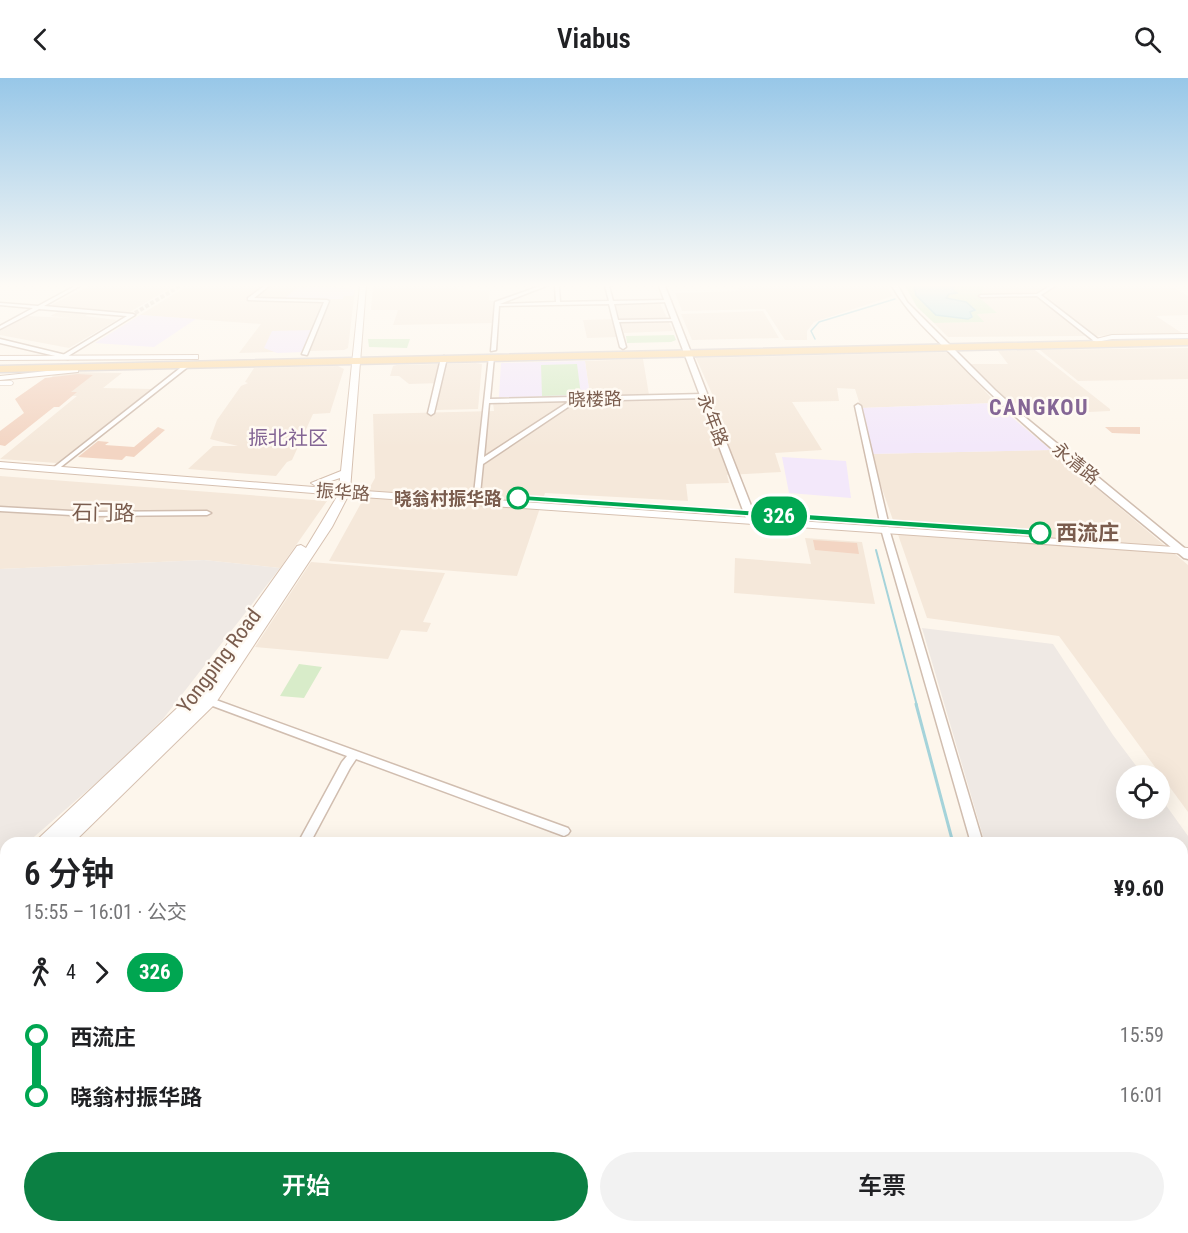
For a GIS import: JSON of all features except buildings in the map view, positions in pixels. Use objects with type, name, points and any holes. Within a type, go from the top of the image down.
[{"type":"main road","name":"Yongping Road","points":[[68,837],[203,700],[326,527],[343,485],[359,340]]},
{"type":"main road","points":[[0,378],[26,377],[59,371],[358,357],[1096,340],[1188,341]]},
{"type":"main road","points":[[1167,340],[1188,341]]},
{"type":"main road","points":[[1119,345],[1174,341]]},
{"type":"main road","points":[[946,344],[1119,345],[1188,341]]},
{"type":"main road","points":[[0,358],[305,354],[444,358],[623,346],[686,348]]},
{"type":"main road","points":[[140,363],[195,357]]},
{"type":"main road","points":[[0,366],[140,363],[186,366]]},
{"type":"main road","name":"振华路","points":[[0,460],[57,467],[477,494],[751,517]]},
{"type":"main road","name":"振华路","points":[[0,465],[316,483],[1184,549]]},
{"type":"main road","name":"Yongping Road","points":[[52,837],[203,700]]},
{"type":"street","points":[[0,341],[66,357],[93,340]]},
{"type":"street","points":[[305,354],[311,340]]},
{"type":"street","points":[[477,494],[493,340]]},
{"type":"street","points":[[621,340],[623,346]]},
{"type":"street","name":"永年路","points":[[683,340],[751,517]]},
{"type":"street","name":"永清路","points":[[942,340],[1023,420],[1184,549]]},
{"type":"street","points":[[431,413],[444,358]]},
{"type":"street","points":[[57,467],[186,366]]},
{"type":"street","points":[[0,383],[11,383]]},
{"type":"street","name":"晓楼路","points":[[487,401],[704,396]]},
{"type":"street","points":[[480,464],[576,399]]},
{"type":"street","points":[[858,406],[885,526],[975,837]]},
{"type":"street","name":"石门路","points":[[0,509],[89,513],[207,513]]},
{"type":"street","points":[[203,700],[564,831]]},
{"type":"street","points":[[307,837],[355,754]]},
{"type":"shaded area","points":[[26,340],[83,340],[69,348]]},
{"type":"shaded area","points":[[100,340],[165,340],[154,347],[95,343]]},
{"type":"shaded area","points":[[249,340],[349,340],[348,348],[344,350],[239,353]]},
{"type":"shaded area","points":[[268,340],[309,340],[304,352],[277,353],[264,348]]},
{"type":"shaded area","points":[[1188,348],[1188,379],[1078,381],[1040,350]]},
{"type":"shaded area","points":[[1035,350],[1110,411],[1069,413],[1054,401],[1010,403],[970,364],[1008,364],[998,351]]},
{"type":"shaded area","points":[[949,352],[996,403],[861,408],[855,389],[837,388],[839,401],[792,402],[822,450],[775,453],[781,472],[727,475],[729,483],[686,484],[688,501],[545,493],[517,576],[329,561],[375,478],[373,414],[494,411],[493,403],[713,396],[696,358]]},
{"type":"shaded area","points":[[643,359],[649,395],[590,396],[585,361]]},
{"type":"shaded area","points":[[585,361],[590,396],[499,397],[501,363]]},
{"type":"shaded area","points":[[482,364],[478,409],[436,410],[441,383],[409,384],[399,376],[390,376],[393,366],[397,365]]},
{"type":"shaded area","points":[[338,366],[344,369],[330,413],[313,414],[292,460],[287,462],[276,476],[188,469],[213,446],[238,446],[210,439],[217,420],[241,386],[248,383],[245,382],[254,368]]},
{"type":"shaded area","points":[[58,372],[122,373],[103,388],[152,389],[57,463],[0,459],[77,396],[29,394]]},
{"type":"shaded area","points":[[995,403],[1051,450],[870,454],[861,408]]},
{"type":"shaded area","points":[[1051,450],[1188,565],[1188,812],[1170,787],[1170,765],[1154,765],[1059,636],[927,618],[870,454]]},
{"type":"shaded area","points":[[782,457],[846,461],[851,498],[789,493]]},
{"type":"shaded area","points":[[0,476],[327,501],[280,568],[204,560],[0,569]]},
{"type":"shaded area","points":[[805,538],[862,542],[875,604],[734,593],[735,558],[811,564]]},
{"type":"shaded area","points":[[204,560],[280,568],[163,719],[127,756],[34,837],[0,837],[0,569]]},
{"type":"shaded area","points":[[311,562],[445,573],[423,622],[431,623],[427,632],[401,630],[388,659],[255,647]]},
{"type":"shaded area","points":[[922,628],[1053,644],[1136,765],[1116,765],[1116,819],[1170,819],[1170,811],[1188,837],[983,837]]},
{"type":"green space","points":[[368,340],[410,340],[407,348],[369,347]]},
{"type":"green space","points":[[627,340],[676,340],[671,342],[627,343]]},
{"type":"green space","points":[[577,364],[581,395],[542,396],[541,365]]},
{"type":"green space","points":[[299,664],[322,667],[304,698],[280,696]]},
{"type":"waterway","points":[[876,550],[917,706]]},
{"type":"waterway","points":[[916,704],[951,837]]},
{"type":"bus line","name":"326","points":[[518,498],[1040,533]]},
{"type":"place","name":"晓翁村振华路","points":[[518,498]]},
{"type":"place","name":"西流庄","points":[[1040,533]]},
{"type":"district","name":"CANGKOU","points":[[1039,407]]},
{"type":"district","name":"振北社区","points":[[288,438]]}]
